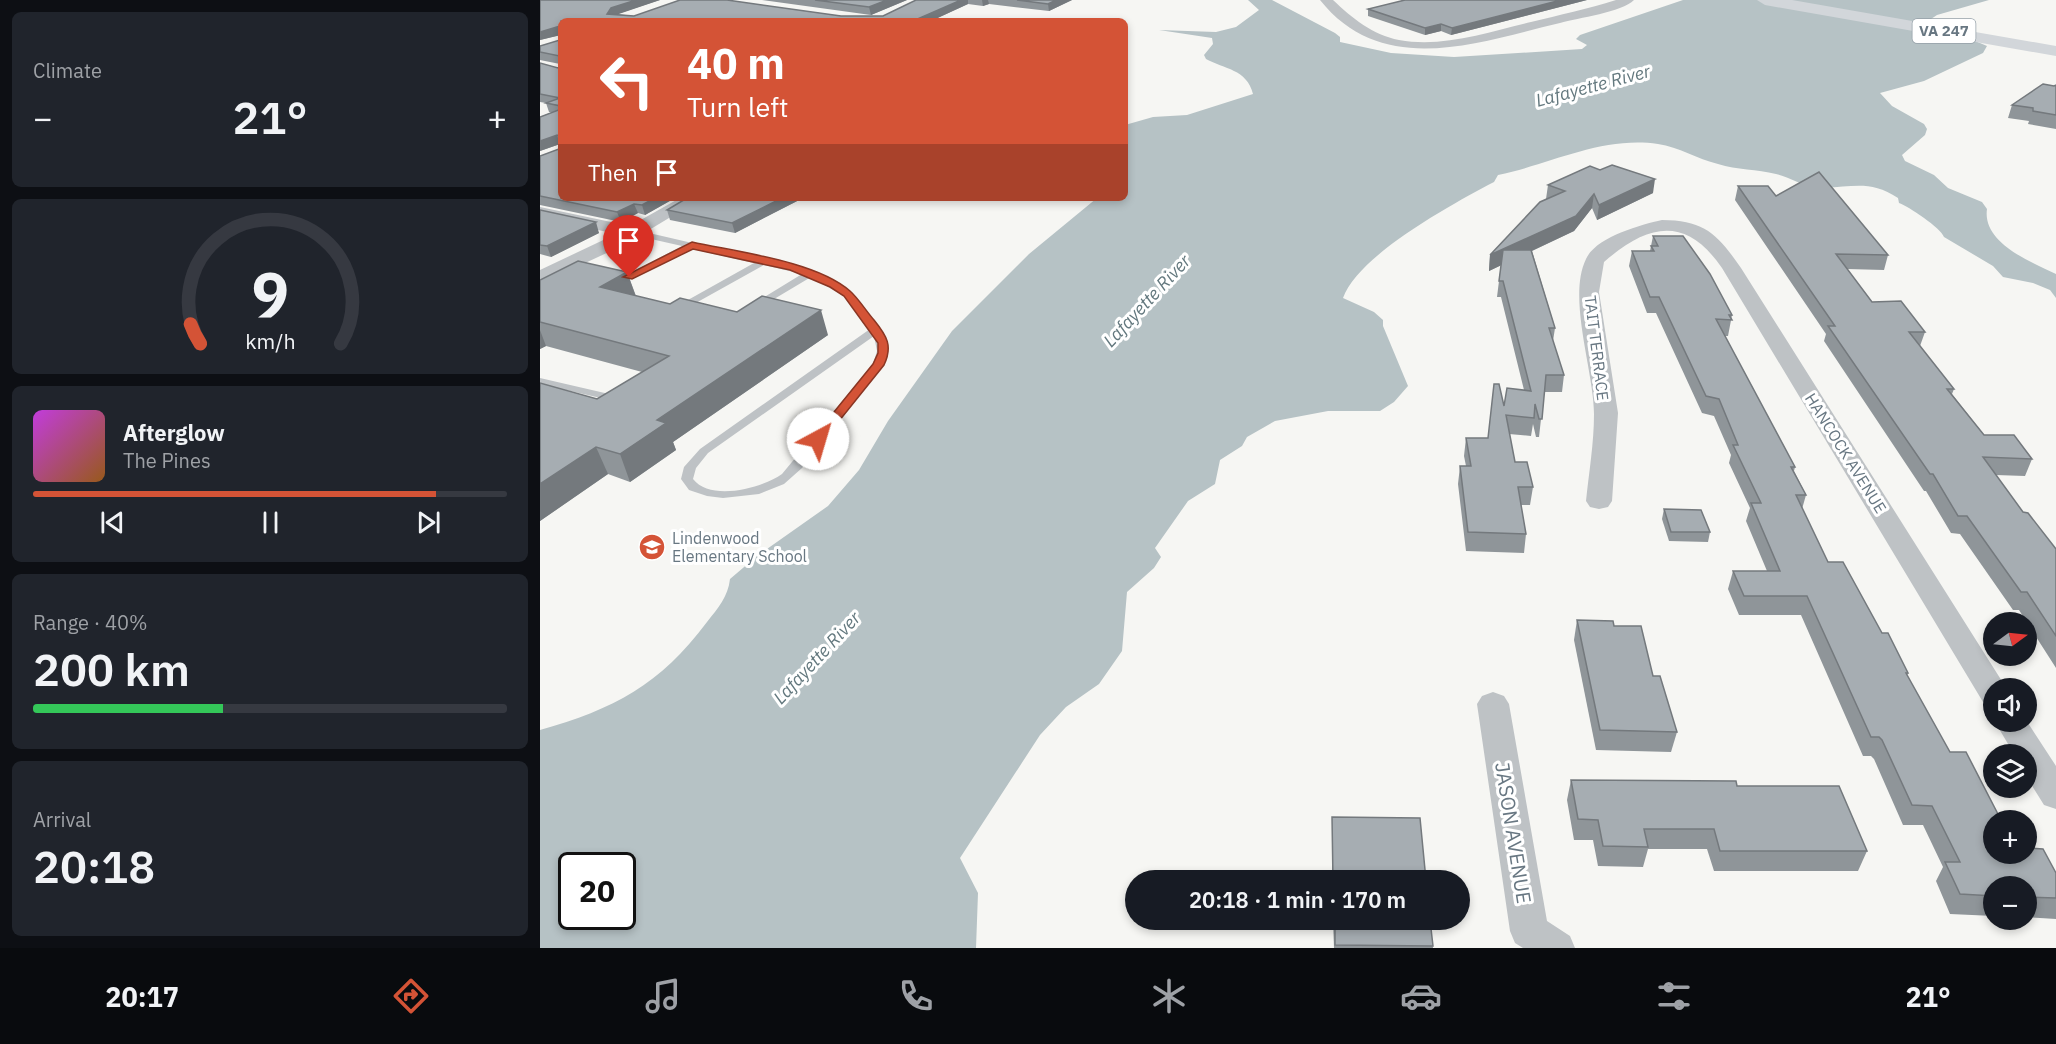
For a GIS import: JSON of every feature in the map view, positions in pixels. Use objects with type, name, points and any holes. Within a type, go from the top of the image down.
[{"type":"main road","name":"VA 247","points":[[1765,0],[2048,50]]},
{"type":"street","points":[[1327,0],[1372,37],[1393,43],[1433,46],[1478,40],[1628,0]]},
{"type":"street","points":[[540,278],[632,232],[687,201]]},
{"type":"street","points":[[540,212],[632,232]]},
{"type":"street","name":"TAIT TERRACE","points":[[1599,501],[1606,413],[1589,292],[1595,260],[1624,237],[1649,227],[1684,227]]},
{"type":"street","name":"HANCOCK AVENUE","points":[[1684,227],[1704,234],[1717,249],[1984,678]]},
{"type":"street","name":"JASON AVENUE","points":[[1493,704],[1529,931],[1556,948]]},
{"type":"street","points":[[2017,732],[2056,795]]},
{"type":"lane","points":[[632,232],[810,273],[848,294],[876,330],[883,343],[884,353],[878,365],[789,477],[756,492],[731,496],[712,495],[695,489],[688,481],[687,472],[693,461],[704,451],[876,330]]},
{"type":"lane","points":[[629,277],[692,245]]},
{"type":"lane","points":[[701,313],[681,307],[765,261]]},
{"type":"lane","points":[[742,315],[810,273]]},
{"type":"lane","points":[[540,381],[622,400]]},
{"type":"water","name":"Lafayette River","points":[[1248,0],[1272,0],[1335,33],[1340,37],[1340,42],[1391,53],[1454,57],[1582,49],[1587,45],[1576,39],[1580,35],[1683,0],[1989,0],[1937,15],[1928,21],[1987,46],[1983,53],[1924,81],[1880,93],[1892,106],[1924,124],[1927,129],[1925,135],[1902,155],[1905,161],[1934,175],[1948,188],[1982,202],[1987,209],[1992,232],[2000,241],[2010,250],[2056,274],[2056,298],[2050,290],[2033,283],[2003,277],[1993,266],[1944,237],[1931,223],[1899,203],[1898,198],[1867,186],[1810,186],[1776,174],[1710,162],[1681,150],[1658,144],[1637,143],[1597,147],[1498,175],[1494,182],[1433,217],[1387,248],[1352,282],[1343,298],[1374,312],[1383,320],[1383,326],[1408,386],[1394,402],[1380,411],[1328,411],[1275,421],[1247,437],[1242,446],[1220,460],[1215,484],[1188,501],[1155,548],[1161,557],[1154,568],[1127,592],[1122,651],[1099,684],[1066,707],[1040,735],[960,858],[978,893],[976,948],[540,948],[540,730],[613,703],[634,692],[671,662],[715,612],[725,597],[730,579],[757,556],[828,506],[859,470],[888,421],[952,331],[1029,254],[1093,201],[1128,201],[1128,124],[1153,117],[1187,115],[1253,94],[1246,79],[1206,59],[1204,55],[1213,44],[1212,38],[1159,30],[1216,32],[1236,27],[1259,10]]},
{"type":"building","points":[[540,0],[636,0],[611,8],[607,14],[634,16],[680,0],[727,0],[841,16],[883,16],[916,0],[961,0],[920,18],[558,18],[558,27],[540,32]]},
{"type":"building","points":[[815,0],[887,0],[869,7]]},
{"type":"building","points":[[1017,0],[1056,0],[1048,4]]},
{"type":"building","points":[[1405,0],[1561,0],[1452,28],[1441,24],[1425,28],[1368,9]]},
{"type":"building","points":[[558,41],[558,56],[540,52],[540,46]]},
{"type":"building","points":[[540,63],[558,68],[558,98],[540,94]]},
{"type":"building","points":[[2043,84],[2056,85],[2056,115],[2012,105]]},
{"type":"building","points":[[558,99],[558,105],[546,103]]},
{"type":"building","points":[[558,110],[558,136],[540,141],[540,117]]},
{"type":"building","points":[[558,149],[558,200],[540,196],[540,156]]},
{"type":"building","points":[[1612,165],[1655,179],[1599,205],[1594,194],[1576,216],[1490,255],[1540,202],[1565,191],[1548,185],[1590,166],[1600,170]]},
{"type":"building","points":[[1819,172],[1888,255],[1836,254],[1872,302],[1901,301],[1925,332],[1909,332],[1954,389],[1947,389],[1984,435],[2014,435],[2032,459],[1983,457],[2023,512],[2028,513],[2056,549],[2056,636],[2027,592],[2021,592],[1967,516],[1958,516],[1933,474],[1930,474],[1828,326],[1835,326],[1738,186],[1768,186],[1776,196]]},
{"type":"building","points":[[564,201],[649,201],[642,205],[634,204],[617,212]]},
{"type":"building","points":[[682,201],[776,201],[732,223],[667,210]]},
{"type":"building","points":[[540,210],[596,222],[547,246],[540,245]]},
{"type":"building","points":[[1653,236],[1683,236],[1710,274],[1732,315],[1729,315],[1732,320],[1716,319],[1795,467],[1791,467],[1806,495],[1796,495],[1828,562],[1843,562],[1882,633],[1888,633],[1908,673],[1906,673],[1950,752],[1966,752],[1983,785],[1983,798],[1990,798],[1996,810],[1983,810],[1983,864],[2037,864],[2037,849],[2043,849],[2056,873],[2056,898],[2037,897],[2037,876],[1983,876],[1983,895],[1960,894],[1945,862],[1960,862],[1932,806],[1912,805],[1882,740],[1879,737],[1871,737],[1807,596],[1744,596],[1733,571],[1780,571],[1751,503],[1761,503],[1733,445],[1738,445],[1719,399],[1706,396],[1659,297],[1650,297],[1632,251],[1654,251],[1651,246],[1658,246]]},
{"type":"building","points":[[1503,250],[1531,250],[1555,328],[1549,328],[1564,375],[1546,375],[1542,419],[1539,419],[1535,404],[1534,418],[1506,415],[1515,462],[1527,462],[1533,487],[1518,487],[1526,534],[1468,532],[1460,466],[1471,466],[1466,438],[1488,438],[1494,384],[1499,384],[1504,406],[1507,388],[1531,391],[1503,281],[1499,281]]},
{"type":"building","points":[[578,261],[627,272],[600,287],[670,304],[680,298],[737,312],[762,296],[821,310],[657,420],[666,423],[620,454],[596,447],[540,484],[540,383],[597,399],[669,356],[540,322],[540,280]]},
{"type":"building","points":[[1664,509],[1701,510],[1710,532],[1671,532]]},
{"type":"building","points":[[1577,620],[1613,621],[1614,626],[1641,626],[1653,676],[1660,676],[1677,732],[1600,730]]},
{"type":"building","points":[[1571,780],[1736,781],[1737,786],[1839,786],[1867,851],[1720,851],[1714,829],[1644,829],[1648,847],[1603,846],[1598,820],[1578,819]]},
{"type":"building","points":[[1332,817],[1420,818],[1425,870],[1333,870]]},
{"type":"building","points":[[1335,930],[1431,930],[1433,946],[1335,945]]},
{"type":"place","name":"Lindenwood Elementary School","points":[[652,547]]},
{"type":"route","points":[[629,277],[692,245],[793,267],[834,284],[848,294],[876,330],[883,343],[884,353],[878,365],[818,439]]}]
